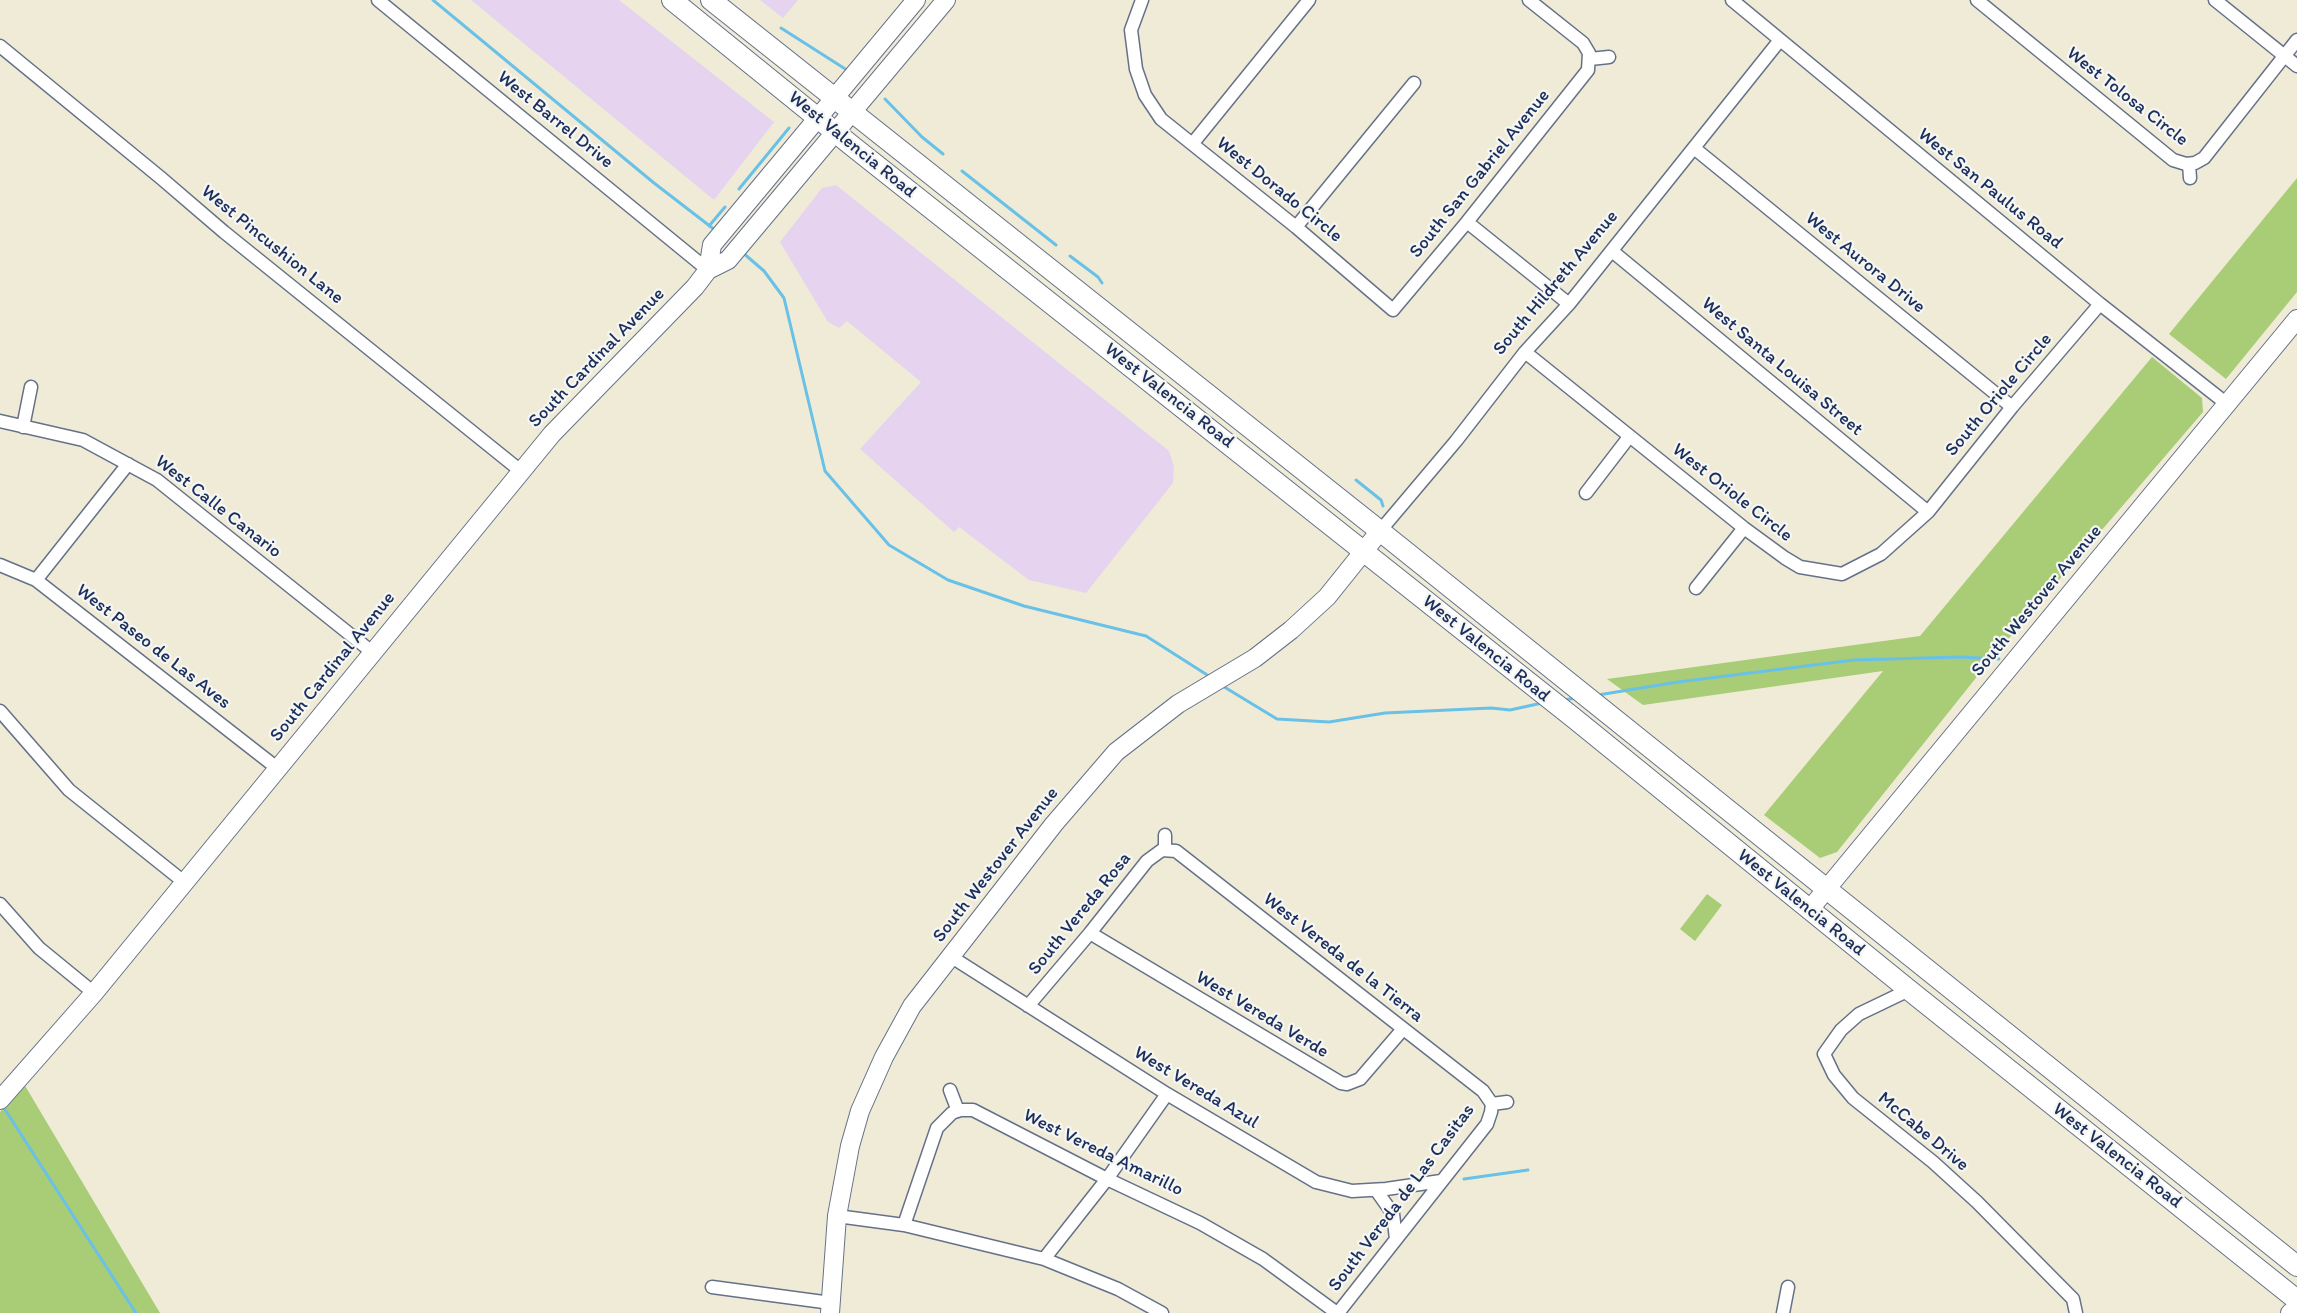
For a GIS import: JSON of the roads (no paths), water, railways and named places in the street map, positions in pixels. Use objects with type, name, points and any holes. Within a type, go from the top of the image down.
[{"type":"main road","name":"West Valencia Road","points":[[672,0],[836,133],[1364,551],[1523,680],[1575,719],[1908,990],[2297,1300]]},
{"type":"main road","name":"West Valencia Road","points":[[710,0],[1380,531],[2297,1266]]},
{"type":"main road","points":[[708,270],[712,245],[916,0]]},
{"type":"main road","name":"South Cardinal Avenue","points":[[0,1100],[94,993],[372,652],[581,402],[629,355],[708,270],[730,258],[946,0]]},
{"type":"main road","points":[[1093,336],[1112,318]]},
{"type":"main road","name":"South Westover Avenue","points":[[1810,909],[2297,319]]},
{"type":"main road","name":"South Hildreth Avenue","points":[[1364,551],[1380,531]]},
{"type":"main road","name":"South Westover Avenue","points":[[830,1308],[837,1216],[852,1137],[860,1111],[880,1065],[912,1006],[1102,767],[1138,733],[1178,704],[1241,666],[1291,630],[1327,597],[1364,551]]},
{"type":"main road","points":[[2290,1313],[2297,1307]]},
{"type":"street","name":"West Barrel Drive","points":[[378,0],[708,270]]},
{"type":"street","name":"West Dorado Circle","points":[[1142,0],[1131,30],[1136,69],[1145,95],[1160,119],[1296,227],[1393,310]]},
{"type":"street","points":[[1193,144],[1309,0]]},
{"type":"street","points":[[1529,0],[1583,43],[1590,59],[1609,57]]},
{"type":"street","name":"West San Paulus Road","points":[[1732,0],[2100,304],[2227,404]]},
{"type":"street","name":"West Tolosa Circle","points":[[1977,0],[2173,160],[2189,164],[2204,158],[2297,40]]},
{"type":"street","points":[[2215,0],[2297,66]]},
{"type":"street","name":"South Hildreth Avenue","points":[[1380,531],[1456,441],[1525,352],[1569,304],[1780,40]]},
{"type":"street","name":"West Pincushion Lane","points":[[0,46],[224,232],[522,472]]},
{"type":"street","name":"South San Gabriel Avenue","points":[[1393,310],[1583,78],[1588,70],[1590,59]]},
{"type":"street","points":[[1296,227],[1414,83]]},
{"type":"street","name":"West Aurora Drive","points":[[1694,148],[2012,407]]},
{"type":"street","points":[[2189,164],[2190,178]]},
{"type":"street","points":[[1467,222],[1569,304]]},
{"type":"street","name":"West Santa Louisa Street","points":[[1612,251],[1928,512]]},
{"type":"street","name":"South Oriole Circle","points":[[1928,512],[2012,407],[2100,304]]},
{"type":"street","name":"West Oriole Circle","points":[[1525,352],[1744,528],[1800,567],[1842,574],[1881,554],[1928,512]]},
{"type":"street","points":[[23,427],[31,387]]},
{"type":"street","name":"West Calle Canario","points":[[0,421],[83,440],[157,480],[372,652]]},
{"type":"street","points":[[1586,493],[1630,437]]},
{"type":"street","points":[[36,580],[128,464]]},
{"type":"street","points":[[1696,588],[1744,528]]},
{"type":"street","name":"West Paseo de Las Aves","points":[[0,565],[36,580],[277,768]]},
{"type":"street","points":[[0,711],[69,790],[184,882]]},
{"type":"street","points":[[1165,835],[1165,850]]},
{"type":"street","name":"South Vereda Rosa","points":[[1028,1006],[1090,934],[1147,861],[1158,852],[1165,850]]},
{"type":"street","name":"West Vereda de la Tierra","points":[[1165,850],[1181,854],[1483,1091],[1492,1104]]},
{"type":"street","points":[[0,904],[39,948],[94,993]]},
{"type":"street","name":"West Vereda Verde","points":[[1090,934],[1341,1082],[1350,1083],[1360,1079],[1403,1029]]},
{"type":"street","name":"West Vereda Azul","points":[[950,956],[1167,1094],[1316,1182],[1352,1191],[1376,1190],[1441,1181]]},
{"type":"street","name":"McCabe Drive","points":[[1908,990],[1859,1014],[1841,1030],[1824,1054],[1834,1075],[1853,1098],[1926,1156],[1977,1202],[2073,1299],[2076,1313]]},
{"type":"street","points":[[904,1225],[937,1128],[946,1117],[958,1111],[950,1090]]},
{"type":"street","points":[[1044,1259],[1107,1179],[1167,1094]]},
{"type":"street","points":[[1492,1104],[1507,1102]]},
{"type":"street","name":"South Vereda de Las Casitas","points":[[1337,1313],[1487,1124],[1492,1112],[1492,1104]]},
{"type":"street","name":"West Vereda Amarillo","points":[[958,1111],[973,1110],[982,1114],[1107,1179],[1160,1202],[1240,1246],[1337,1313]]},
{"type":"street","points":[[1376,1190],[1393,1214],[1396,1239]]},
{"type":"street","points":[[837,1216],[904,1225],[1044,1259],[1118,1289],[1162,1313]]},
{"type":"street","points":[[712,1287],[830,1308]]},
{"type":"street","points":[[1783,1313],[1788,1287]]},
{"type":"waterway","points":[[433,0],[654,183],[715,230]]},
{"type":"waterway","points":[[781,28],[850,72]]},
{"type":"waterway","points":[[885,99],[922,137],[943,154]]},
{"type":"waterway","points":[[739,189],[789,128]]},
{"type":"waterway","points":[[962,171],[1056,245]]},
{"type":"waterway","points":[[709,226],[725,207]]},
{"type":"waterway","points":[[742,252],[764,271],[784,298],[825,471],[889,545],[948,580],[1024,606],[1146,636],[1212,678]]},
{"type":"waterway","points":[[1070,256],[1098,277],[1102,283]]},
{"type":"waterway","points":[[1356,480],[1381,500],[1383,506]]},
{"type":"waterway","points":[[1598,695],[1678,682],[1854,660],[1960,657],[1999,659]]},
{"type":"waterway","points":[[1221,685],[1277,719],[1329,722],[1385,713],[1491,708],[1510,710],[1542,703]]},
{"type":"waterway","points":[[1563,700],[1577,698]]},
{"type":"waterway","points":[[4,1108],[136,1313]]},
{"type":"waterway","points":[[1464,1179],[1528,1170]]}]
